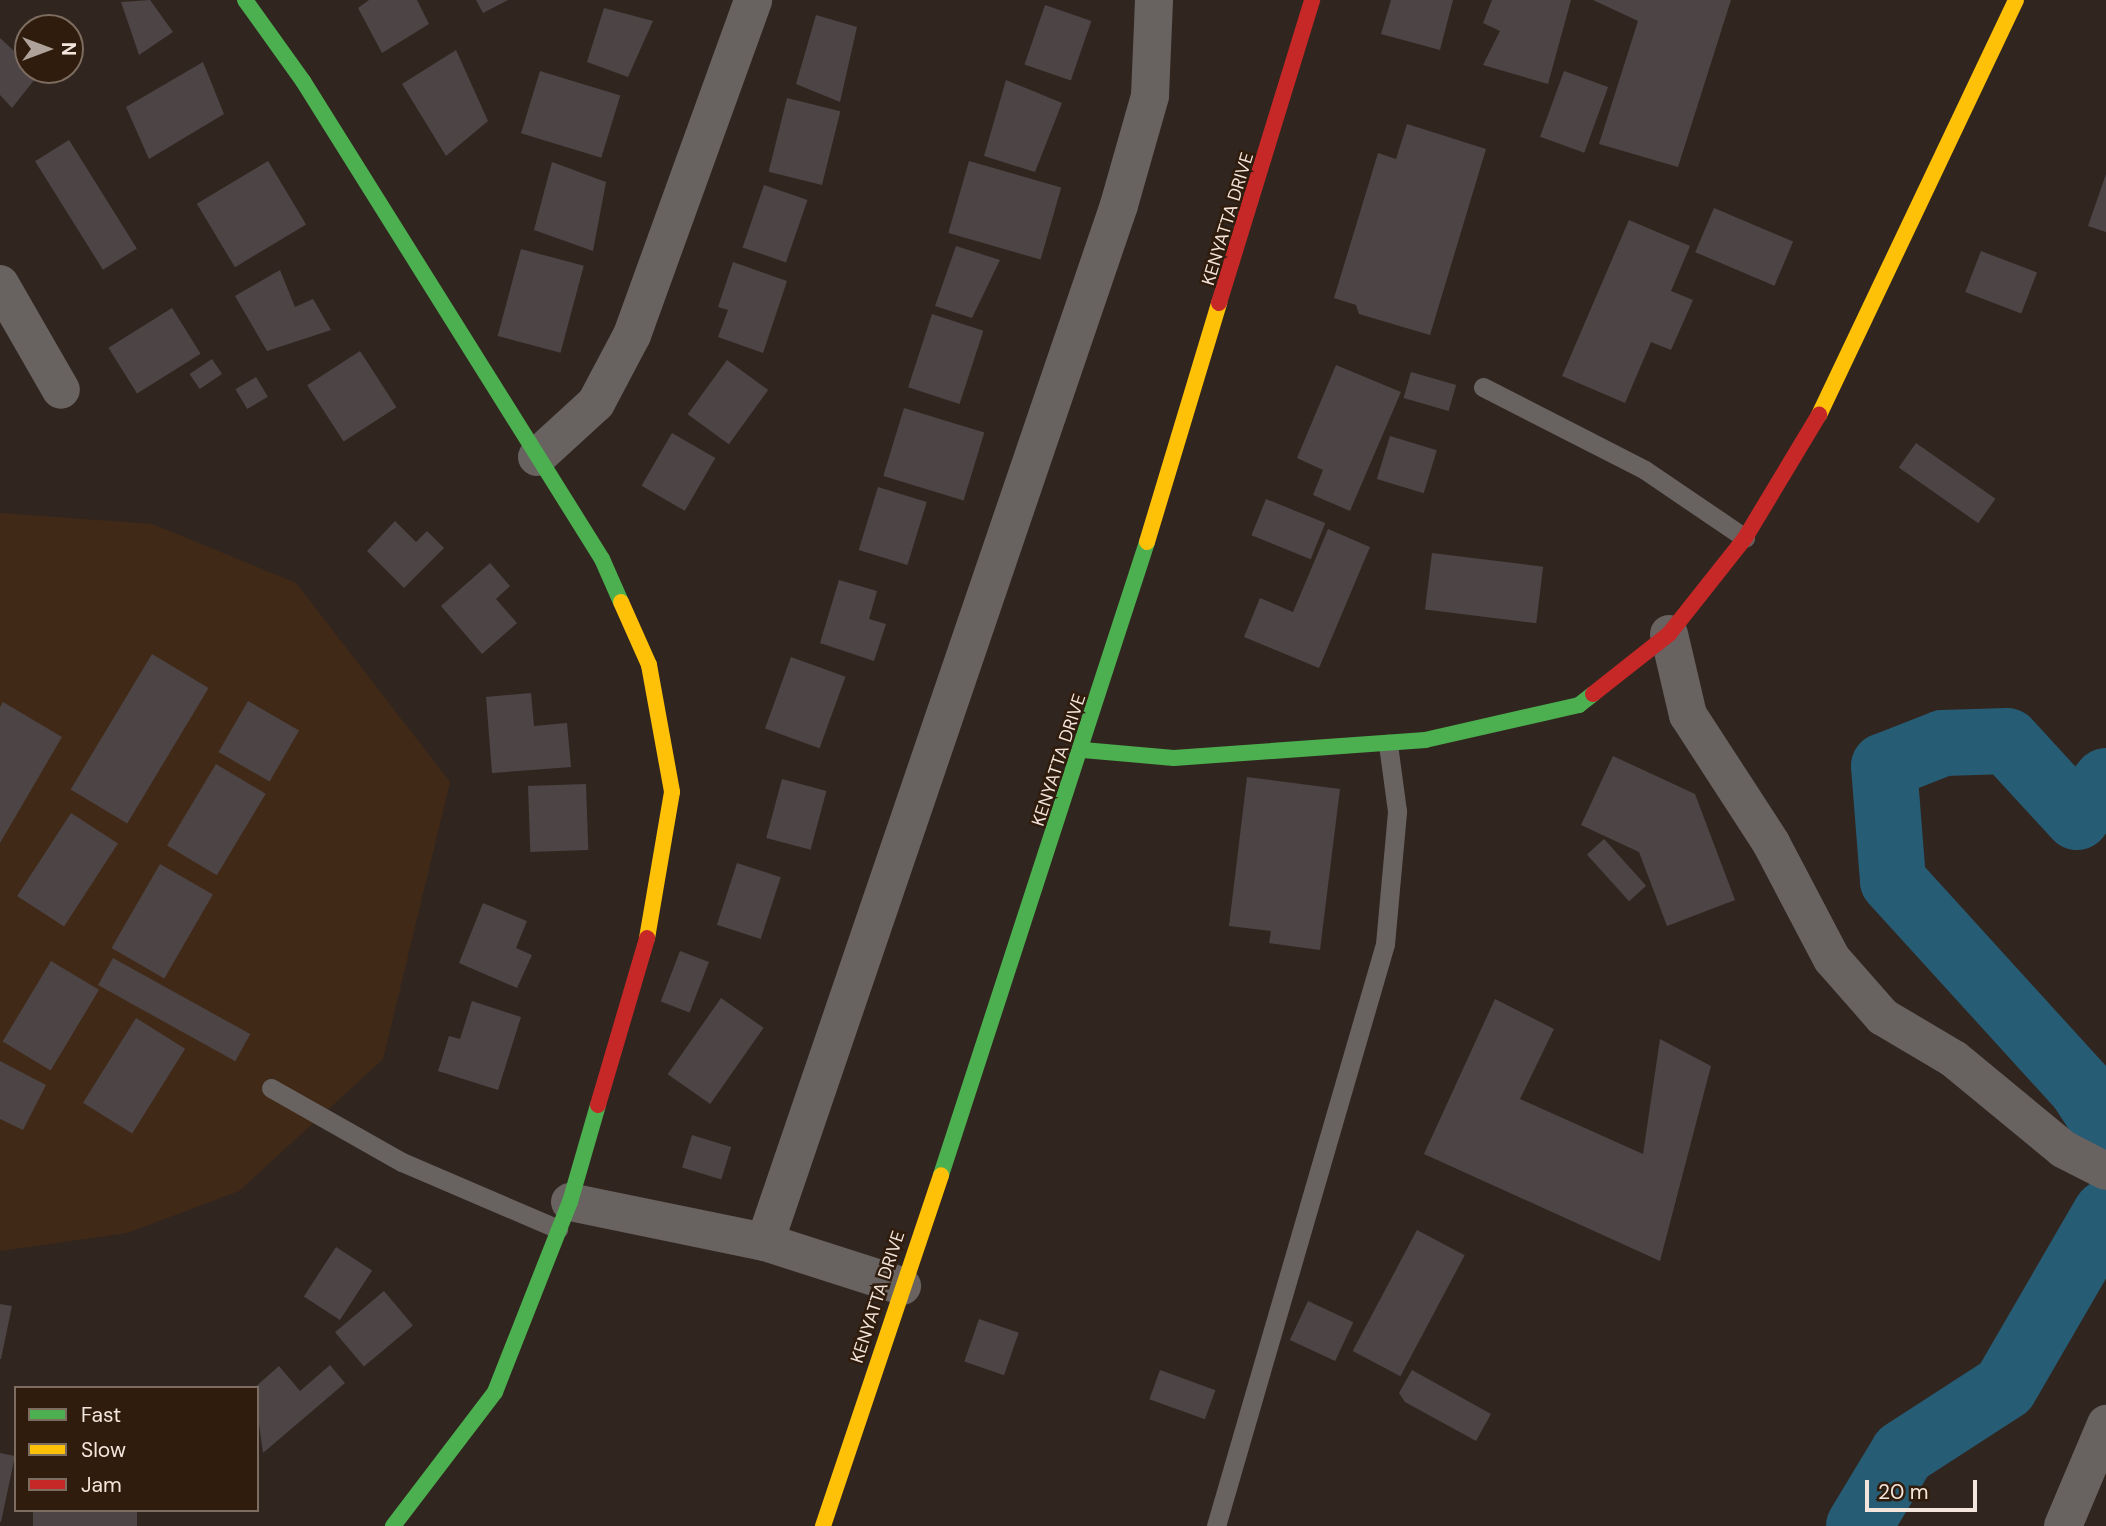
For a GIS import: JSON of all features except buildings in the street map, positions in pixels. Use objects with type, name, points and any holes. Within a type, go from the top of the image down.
[{"type":"street","points":[[245,0],[303,81],[602,559],[649,665],[672,792],[654,913],[564,1215],[495,1392],[393,1526]]},
{"type":"street","points":[[537,457],[596,403],[632,335],[753,0]]},
{"type":"street","points":[[765,1242],[1119,205],[1150,96],[1154,0]]},
{"type":"street","name":"KENYATTA DRIVE","points":[[823,1526],[1083,750],[1312,0]]},
{"type":"street","points":[[1083,750],[1174,758],[1388,744],[1579,705],[1669,634],[1745,537],[1819,415],[2016,0]]},
{"type":"street","points":[[0,284],[61,390]]},
{"type":"street","points":[[1669,634],[1688,715],[1771,843],[1832,959],[1883,1017],[1954,1059],[2063,1149],[2106,1171]]},
{"type":"street","points":[[564,1215],[765,1242],[902,1286]]},
{"type":"street","points":[[2063,1526],[2106,1424]]},
{"type":"lane","points":[[1483,387],[1645,470],[1745,537]]},
{"type":"lane","points":[[1216,1526],[1385,944],[1397,811],[1388,744]]},
{"type":"lane","points":[[271,1088],[402,1162],[564,1215]]},
{"type":"shaded area","points":[[0,513],[152,524],[296,583],[450,782],[383,1059],[239,1191],[127,1233],[0,1251]]},
{"type":"waterway","points":[[2106,781],[2077,817],[2007,741],[1943,743],[1884,766],[1893,881],[2082,1089],[2106,1126]]},
{"type":"waterway","points":[[1859,1526],[1903,1453],[2005,1387],[2106,1213]]},
{"type":"traffic: fast","points":[[245,0],[303,81],[602,559],[621,602]]},
{"type":"traffic: fast","points":[[941,1175],[1147,542]]},
{"type":"traffic: fast","points":[[1083,750],[1174,758],[1425,740],[1579,705],[1593,694]]},
{"type":"traffic: fast","points":[[393,1526],[495,1392],[570,1202],[598,1105]]},
{"type":"traffic: slow","points":[[1819,415],[2016,0]]},
{"type":"traffic: slow","points":[[1147,542],[1219,303]]},
{"type":"traffic: slow","points":[[621,602],[649,665],[672,792],[647,938]]},
{"type":"traffic: slow","points":[[823,1526],[941,1175]]},
{"type":"traffic: jam","points":[[1219,303],[1312,0]]},
{"type":"traffic: jam","points":[[1593,694],[1669,634],[1745,538],[1819,415]]},
{"type":"traffic: jam","points":[[598,1105],[647,938]]}]
